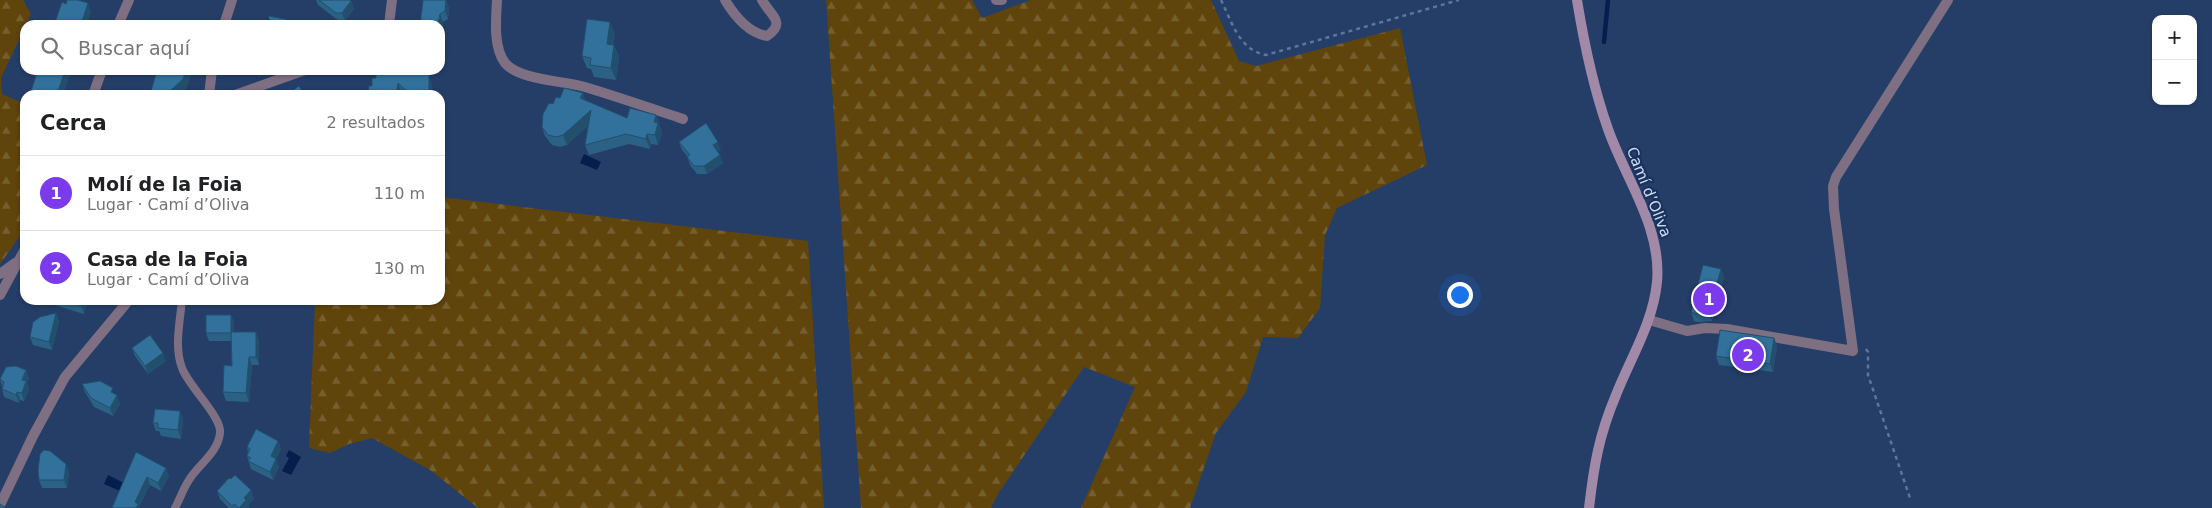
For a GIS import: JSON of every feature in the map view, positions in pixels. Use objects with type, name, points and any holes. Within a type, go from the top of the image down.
[{"type":"street","points":[[120,20],[129,0]]},
{"type":"street","points":[[226,20],[232,0]]},
{"type":"street","points":[[390,20],[392,0]]},
{"type":"street","points":[[497,0],[496,30],[498,46],[500,55],[508,66],[527,75],[582,87],[683,119]]},
{"type":"street","points":[[725,0],[735,15],[749,28],[758,35],[767,36],[777,26],[776,18],[762,0]]},
{"type":"street","points":[[996,0],[1002,0]]},
{"type":"street","name":"Camí d’Oliva","points":[[1577,0],[1588,60],[1607,127],[1653,235],[1657,280],[1649,320],[1602,429],[1593,469],[1589,508]]},
{"type":"street","points":[[1649,320],[1687,330],[1727,329],[1853,351],[1834,210],[1833,186],[1836,177],[1948,0]]},
{"type":"street","points":[[96,90],[100,75]]},
{"type":"street","points":[[210,90],[211,75]]},
{"type":"street","points":[[249,90],[291,75]]},
{"type":"street","points":[[0,295],[20,258]]},
{"type":"street","points":[[0,274],[18,261]]},
{"type":"street","points":[[0,505],[33,436],[65,378],[125,305]]},
{"type":"lane","points":[[175,508],[188,481],[216,446],[220,434],[217,420],[192,386],[181,366],[178,343],[182,305]]},
{"type":"path","points":[[1221,0],[1241,41],[1251,50],[1266,55],[1459,0]]},
{"type":"path","points":[[1853,351],[1865,348],[1868,352],[1868,375],[1910,498]]},
{"type":"green space","points":[[0,0],[23,0],[31,14],[28,20],[20,20],[20,37],[1,78],[2,94],[20,102],[20,236],[0,264]]},
{"type":"green space","points":[[826,0],[972,0],[982,18],[1031,0],[1211,0],[1239,61],[1256,66],[1400,28],[1427,165],[1337,208],[1325,235],[1320,308],[1298,338],[1263,337],[1246,392],[1216,433],[1190,508],[1081,508],[1135,387],[1084,367],[998,494],[991,508],[861,508]]},
{"type":"green space","points":[[445,198],[808,241],[824,508],[478,508],[430,470],[372,438],[349,444],[330,453],[309,448],[315,305],[445,305]]},
{"type":"water","points":[[584,154],[601,162],[597,170],[580,163]]},
{"type":"water","points":[[289,450],[301,457],[291,475],[282,471],[289,458],[286,456]]},
{"type":"water","points":[[108,475],[124,483],[120,491],[104,484]]},
{"type":"building","points":[[67,0],[78,0],[88,3],[83,20],[56,20],[62,2],[66,4]]},
{"type":"building","points":[[319,0],[351,1],[342,13],[336,13]]},
{"type":"building","points":[[423,0],[446,0],[445,11],[440,14],[439,20],[421,20]]},
{"type":"building","points":[[268,16],[286,20],[270,20]]},
{"type":"building","points":[[587,19],[610,22],[607,44],[614,45],[611,68],[590,65],[591,58],[582,56]]},
{"type":"building","points":[[36,75],[63,75],[59,90],[31,90]]},
{"type":"building","points":[[156,75],[184,75],[183,79],[171,90],[151,90]]},
{"type":"building","points":[[376,75],[429,75],[429,90],[406,90],[398,83],[397,90],[369,90],[369,86],[372,86],[372,78],[376,78]]},
{"type":"building","points":[[299,86],[301,90],[293,90]]},
{"type":"building","points":[[564,88],[583,93],[580,98],[627,118],[630,108],[656,115],[654,122],[658,123],[655,135],[647,134],[646,139],[626,134],[585,145],[591,110],[563,135],[556,137],[548,135],[542,127],[543,114],[549,103],[553,104],[556,97],[560,98]]},
{"type":"building","points":[[706,123],[718,142],[713,145],[720,155],[704,166],[694,166],[687,157],[690,155],[679,142]]},
{"type":"building","points":[[1703,265],[1721,269],[1709,313],[1696,314],[1691,312]]},
{"type":"building","points":[[56,313],[49,342],[30,337],[33,322],[40,317]]},
{"type":"building","points":[[206,315],[231,315],[231,333],[206,333]]},
{"type":"building","points":[[1720,330],[1774,338],[1770,364],[1716,356]]},
{"type":"building","points":[[231,332],[256,332],[256,357],[249,357],[246,393],[223,392],[224,365],[232,366]]},
{"type":"building","points":[[150,335],[163,353],[145,366],[132,348]]},
{"type":"building","points":[[16,366],[26,370],[22,380],[26,381],[22,393],[17,392],[16,395],[2,389],[4,382],[0,379],[6,367]]},
{"type":"building","points":[[100,381],[113,388],[111,392],[117,395],[110,408],[91,398],[82,384]]},
{"type":"building","points":[[155,409],[180,411],[178,430],[158,428],[158,423],[153,423]]},
{"type":"building","points":[[256,429],[278,441],[271,456],[276,459],[270,472],[248,461],[251,458],[247,456],[250,449],[247,447]]},
{"type":"building","points":[[44,450],[50,451],[66,464],[64,480],[39,480],[40,454]]},
{"type":"building","points":[[136,452],[166,468],[158,483],[147,477],[135,502],[138,504],[136,508],[112,508]]},
{"type":"building","points":[[235,475],[251,490],[239,508],[234,504],[232,506],[217,491],[229,478],[231,479]]},
{"type":"waterway","points":[[1604,42],[1608,0]]},
{"type":"place","name":"Molí de la Foia","points":[[1709,299]]},
{"type":"place","name":"Casa de la Foia","points":[[1748,355]]}]
